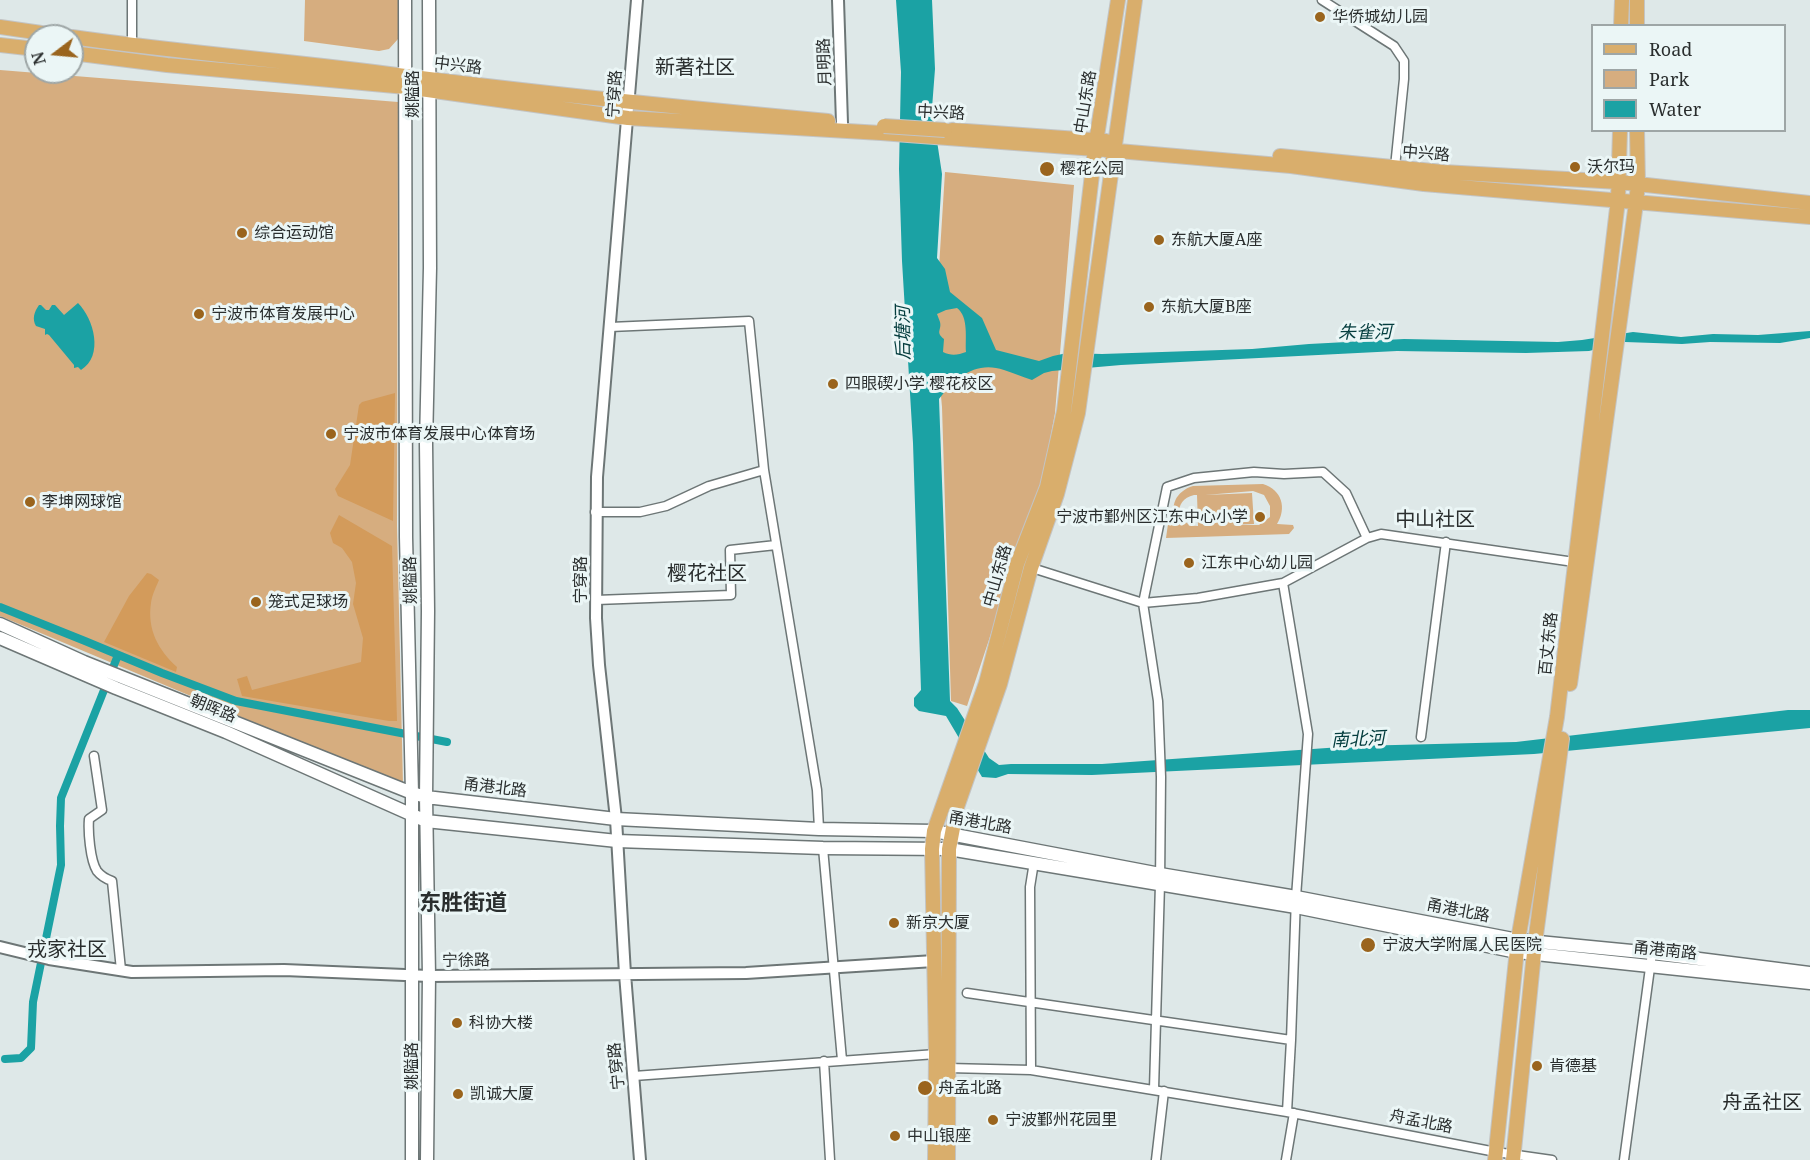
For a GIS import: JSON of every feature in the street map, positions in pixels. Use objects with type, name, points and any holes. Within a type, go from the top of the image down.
[{"type":"main road","name":"姚隘路","points":[[405,0],[406,537],[412,793],[412,1160]]},
{"type":"main road","name":"姚隘路","points":[[427,1160],[429,976],[426,821],[428,611],[426,444],[430,268],[429,0]]},
{"type":"main road","name":"中山东路","points":[[948,1160],[949,849],[957,807],[1000,684],[1031,568],[1057,494],[1078,413],[1072,340],[1118,0]]},
{"type":"main road","name":"中山东路","points":[[936,1160],[932,849],[934,831],[986,683],[1017,564],[1047,486],[1064,411],[1088,340],[1135,0]]},
{"type":"main road","points":[[1622,0],[1622,24]]},
{"type":"main road","points":[[1637,0],[1637,24]]},
{"type":"main road","points":[[0,27],[24,30]]},
{"type":"main road","name":"中兴路","points":[[84,39],[429,85],[628,118],[882,130],[1097,144],[1424,184],[1810,217]]},
{"type":"main road","points":[[0,45],[24,48]]},
{"type":"main road","name":"中兴路","points":[[84,55],[167,65],[406,82]]},
{"type":"main road","name":"中兴路","points":[[429,85],[842,123],[882,130]]},
{"type":"main road","name":"百丈东路","points":[[1513,1157],[1535,948],[1560,760],[1574,562],[1618,201],[1620,132]]},
{"type":"main road","name":"百丈东路","points":[[1496,1156],[1518,946],[1548,770],[1561,722],[1636,202],[1637,132]]},
{"type":"main road","name":"中兴路","points":[[1114,147],[1301,158],[1443,172],[1619,182],[1810,203]]},
{"type":"main road","name":"朝晖路","points":[[0,624],[101,675]]},
{"type":"main road","name":"朝晖路","points":[[0,638],[412,793]]},
{"type":"main road","name":"朝晖路","points":[[118,682],[412,816]]},
{"type":"main road","name":"甬港北路","points":[[412,793],[426,797],[616,819],[952,833],[1160,879]]},
{"type":"main road","name":"甬港北路","points":[[412,816],[426,821],[617,841],[823,848],[949,849],[1160,879],[1296,902],[1518,946]]},
{"type":"main road","name":"甬港南路","points":[[1518,946],[1810,973]]},
{"type":"main road","name":"甬港南路","points":[[1651,959],[1810,983]]},
{"type":"street","points":[[132,0],[132,46]]},
{"type":"street","name":"宁穿路","points":[[637,0],[597,477],[596,600],[599,665],[616,819],[625,974],[640,1160]]},
{"type":"street","name":"月明路","points":[[838,0],[842,123]]},
{"type":"street","points":[[1322,0],[1394,46],[1404,61],[1395,167]]},
{"type":"street","points":[[610,327],[749,321],[764,470],[817,790],[819,829]]},
{"type":"street","points":[[596,512],[639,512],[666,506],[709,486],[764,470]]},
{"type":"street","points":[[1154,1089],[1161,773],[1158,701],[1143,603],[1167,487],[1194,478],[1254,472],[1284,474],[1323,472],[1346,493],[1367,538]]},
{"type":"street","points":[[1017,564],[1143,603],[1198,598],[1283,583],[1367,538],[1381,534],[1574,562]]},
{"type":"street","points":[[1421,737],[1446,542]]},
{"type":"street","points":[[596,600],[731,595],[730,550],[776,545]]},
{"type":"street","points":[[1283,583],[1308,734],[1296,902],[1290,1112],[1286,1160]]},
{"type":"street","points":[[94,756],[102,810],[89,819],[88,830],[98,873],[112,881],[121,970]]},
{"type":"street","points":[[823,848],[842,1060]]},
{"type":"street","points":[[1031,1070],[1030,887],[1034,862]]},
{"type":"street","name":"宁徐路","points":[[0,947],[49,959],[132,972],[284,970],[429,976],[746,973],[934,961]]},
{"type":"street","points":[[1624,1160],[1651,959]]},
{"type":"street","points":[[967,993],[1291,1040]]},
{"type":"street","points":[[634,1076],[936,1054]]},
{"type":"street","points":[[824,1061],[830,1160]]},
{"type":"street","name":"舟孟北路","points":[[948,1068],[1031,1070],[1290,1112],[1496,1156],[1552,1160]]},
{"type":"street","points":[[1156,1160],[1164,1091]]},
{"type":"green space","points":[[305,0],[399,0],[398,39],[389,49],[379,51],[304,41]]},
{"type":"green space","name":"宁波市体育发展中心","points":[[0,70],[24,72],[24,84],[84,84],[84,77],[398,102],[397,526],[403,785],[0,616]]},
{"type":"green space","name":"樱花公园","points":[[945,172],[1074,185],[1055,413],[1043,477],[967,706],[951,701],[942,407],[935,331]]},
{"type":"green space","points":[[1263,484],[1275,491],[1281,500],[1282,512],[1277,524],[1293,525],[1294,528],[1289,534],[1166,538],[1168,524],[1178,522],[1174,511],[1175,500],[1187,488]],"holes":[[[1253,491],[1264,495],[1270,506],[1270,517],[1259,525],[1230,525],[1254,524],[1252,493],[1205,495]],[[1197,495],[1198,526],[1185,522],[1180,512],[1182,502]]]},
{"type":"shaded area","points":[[395,393],[393,521],[338,496],[335,489],[350,465],[359,405],[362,402]]},
{"type":"shaded area","points":[[339,515],[392,546],[397,721],[242,696],[237,679],[247,676],[252,690],[361,662],[363,638],[353,604],[356,583],[352,562],[342,548],[333,543],[330,533]]},
{"type":"shaded area","points":[[147,573],[159,580],[151,603],[152,630],[159,646],[177,667],[176,672],[104,642],[129,596]]},
{"type":"water","points":[[896,0],[932,0],[935,69],[932,108],[942,174],[937,258],[945,269],[950,292],[982,318],[996,350],[1039,361],[1067,353],[1252,349],[1404,339],[1558,342],[1633,332],[1681,337],[1810,331],[1810,338],[1780,343],[1625,342],[1589,351],[1526,353],[1397,351],[1121,365],[1052,371],[1032,380],[994,368],[984,367],[967,373],[952,384],[939,399],[950,701],[957,708],[989,758],[999,765],[1102,764],[1355,746],[1516,742],[1788,710],[1810,710],[1810,728],[1534,754],[1092,775],[1008,774],[996,778],[982,777],[946,716],[919,711],[914,706],[914,698],[921,690],[913,443],[899,169],[901,72]],"holes":[[[957,308],[965,322],[966,352],[954,355],[943,352],[944,339],[939,333],[940,322],[937,314]]]},
{"type":"water","points":[[78,303],[88,318],[94,337],[92,356],[81,370],[78,367],[74,368],[74,365],[49,335],[45,335],[45,329],[36,326],[34,318],[39,305],[49,310],[52,305],[55,305],[64,315]]},
{"type":"waterway","points":[[0,607],[236,701],[447,742]]},
{"type":"waterway","points":[[5,1059],[21,1058],[31,1048],[33,1002],[61,865],[61,798],[118,655]]},
{"type":"place","name":"华侨城幼儿园","points":[[1320,17]]},
{"type":"place","name":"沃尔玛","points":[[1575,167]]},
{"type":"place","name":"樱花公园","points":[[1047,169]]},
{"type":"place","name":"综合运动馆","points":[[242,233]]},
{"type":"place","name":"东航大厦A座","points":[[1159,240]]},
{"type":"place","name":"东航大厦B座","points":[[1149,307]]},
{"type":"place","name":"宁波市体育发展中心","points":[[199,314]]},
{"type":"place","name":"四眼碶小学 樱花校区","points":[[833,384]]},
{"type":"place","name":"宁波市体育发展中心体育场","points":[[331,434]]},
{"type":"place","name":"李坤网球馆","points":[[30,502]]},
{"type":"place","name":"宁波市鄞州区江东中心小学","points":[[1260,517]]},
{"type":"place","name":"江东中心幼儿园","points":[[1189,563]]},
{"type":"place","name":"笼式足球场","points":[[256,602]]},
{"type":"place","name":"新京大厦","points":[[894,923]]},
{"type":"place","name":"宁波大学附属人民医院","points":[[1368,945]]},
{"type":"place","name":"科协大楼","points":[[457,1023]]},
{"type":"place","name":"肯德基","points":[[1537,1066]]},
{"type":"place","name":"舟孟北路","points":[[925,1088]]},
{"type":"place","name":"凯诚大厦","points":[[458,1094]]},
{"type":"place","name":"宁波鄞州花园里","points":[[993,1120]]},
{"type":"place","name":"中山银座","points":[[895,1136]]},
{"type":"district","name":"新著社区","points":[[695,68]]},
{"type":"district","name":"中山社区","points":[[1435,520]]},
{"type":"district","name":"樱花社区","points":[[707,574]]},
{"type":"district","name":"东胜街道","points":[[463,904]]},
{"type":"district","name":"戎家社区","points":[[67,950]]},
{"type":"district","name":"舟孟社区","points":[[1762,1103]]},
{"type":"water label","name":"后塘河","points":[[904,333]]},
{"type":"water label","name":"朱雀河","points":[[1365,333]]},
{"type":"water label","name":"南北河","points":[[1358,740]]}]
